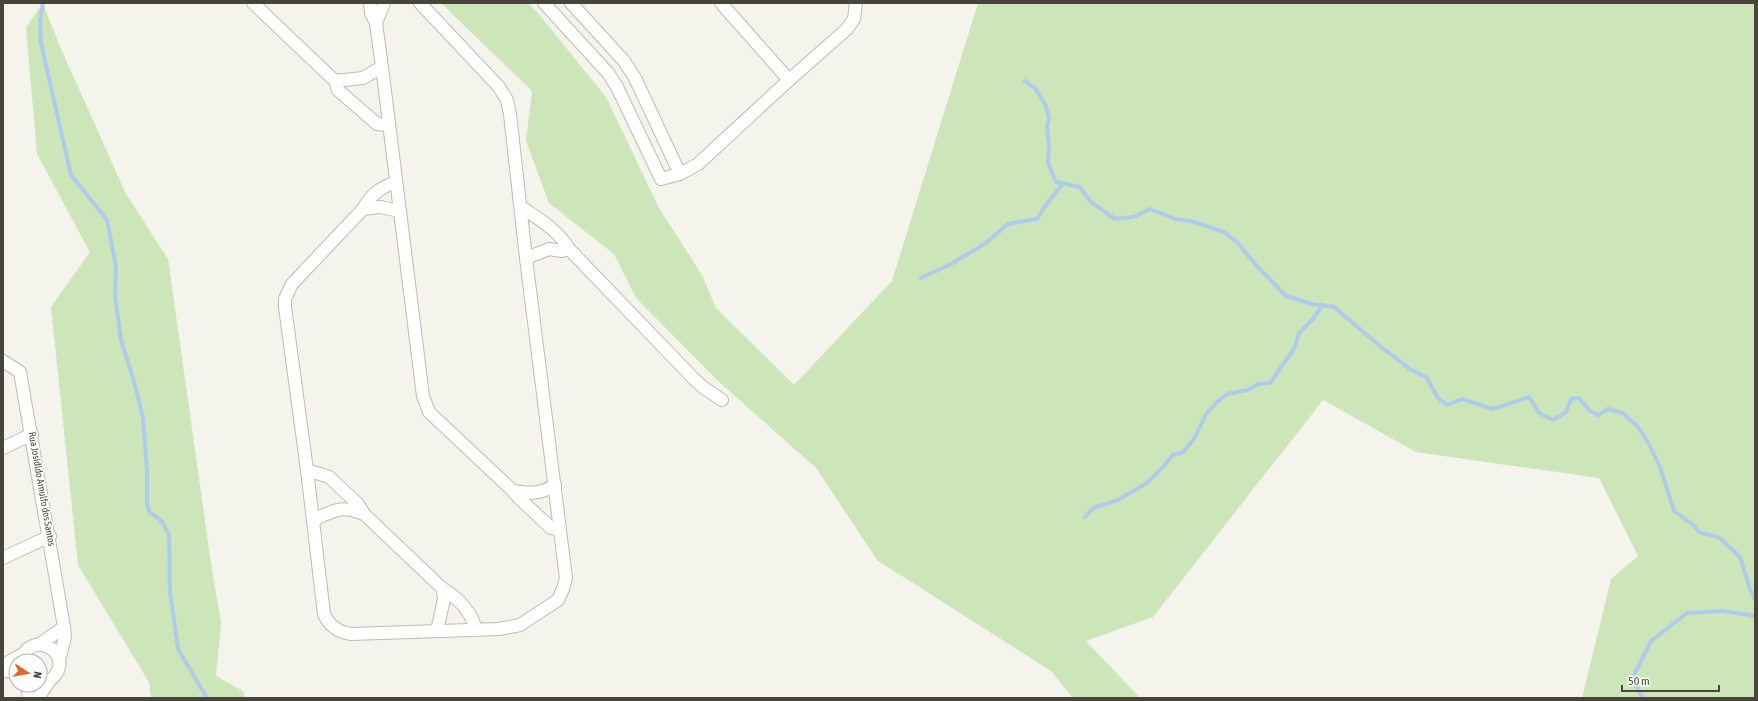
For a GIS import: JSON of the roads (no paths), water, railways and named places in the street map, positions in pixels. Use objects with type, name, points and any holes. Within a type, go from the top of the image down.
[{"type":"street","points":[[253,3],[335,81],[338,90],[377,124],[388,125]]},
{"type":"street","points":[[370,3],[371,13],[376,23],[382,67],[388,125],[423,396],[430,412],[551,528],[560,529]]},
{"type":"street","points":[[376,23],[384,3]]},
{"type":"street","points":[[396,182],[380,188],[363,209],[295,280],[285,299],[324,614],[333,627],[351,634],[499,629],[520,625],[558,600],[564,589],[566,578],[507,100],[499,87],[420,3]]},
{"type":"street","points":[[544,3],[608,73],[618,87],[660,179],[680,174],[698,164],[847,29],[854,19],[856,3]]},
{"type":"street","points":[[571,3],[624,60],[635,78],[680,174]]},
{"type":"street","points":[[721,3],[789,80]]},
{"type":"street","points":[[335,81],[363,78],[382,67]]},
{"type":"street","points":[[363,209],[380,207],[400,211]]},
{"type":"street","points":[[521,207],[564,240],[568,249],[694,379],[722,400]]},
{"type":"street","points":[[526,258],[549,249],[568,249]]},
{"type":"street","name":"Rua Josidldo Arnulfo dos Santos","points":[[3,361],[20,372],[50,536],[64,626],[65,637],[59,660],[58,672],[48,680]]},
{"type":"street","points":[[3,448],[32,434]]},
{"type":"street","points":[[307,470],[329,477],[358,504],[364,514],[443,589],[452,595],[472,617],[476,629]]},
{"type":"street","points":[[513,491],[533,493],[545,492],[554,485]]},
{"type":"street","points":[[313,520],[337,509],[351,509],[364,514]]},
{"type":"street","points":[[3,558],[50,536]]},
{"type":"street","points":[[437,630],[444,599],[443,589]]},
{"type":"street","points":[[25,653],[28,649],[40,644],[64,626]]},
{"type":"street","points":[[40,644],[52,649],[59,660]]},
{"type":"waterway","points":[[43,3],[40,22],[41,43],[71,175],[107,220],[116,267],[115,296],[121,340],[134,381],[143,418],[147,471],[147,505],[150,513],[161,520],[169,535],[170,592],[178,649],[207,698]]},
{"type":"waterway","points":[[1025,81],[1035,88],[1045,104],[1049,117],[1047,128],[1049,145],[1048,163],[1056,182],[1080,187],[1091,202],[1115,219],[1133,217],[1150,209],[1175,219],[1191,221],[1224,232],[1238,243],[1255,264],[1286,296],[1312,304],[1334,307],[1410,369],[1427,378],[1438,398],[1447,405],[1462,399],[1493,409],[1529,397],[1539,413],[1553,420],[1566,412],[1571,399],[1579,398],[1590,411],[1598,415],[1608,409],[1623,413],[1638,427],[1649,444],[1660,467],[1674,511],[1692,524],[1699,532],[1720,538],[1740,557],[1750,589],[1755,599]]},
{"type":"waterway","points":[[921,278],[951,264],[986,243],[1008,224],[1037,219],[1048,202],[1063,184]]},
{"type":"waterway","points":[[1085,517],[1093,508],[1118,500],[1147,483],[1173,455],[1183,452],[1194,439],[1206,414],[1227,394],[1248,390],[1258,384],[1270,383],[1294,349],[1299,333],[1313,319],[1322,305]]},
{"type":"waterway","points":[[1643,698],[1632,679],[1651,641],[1687,613],[1723,611],[1755,616]]}]
